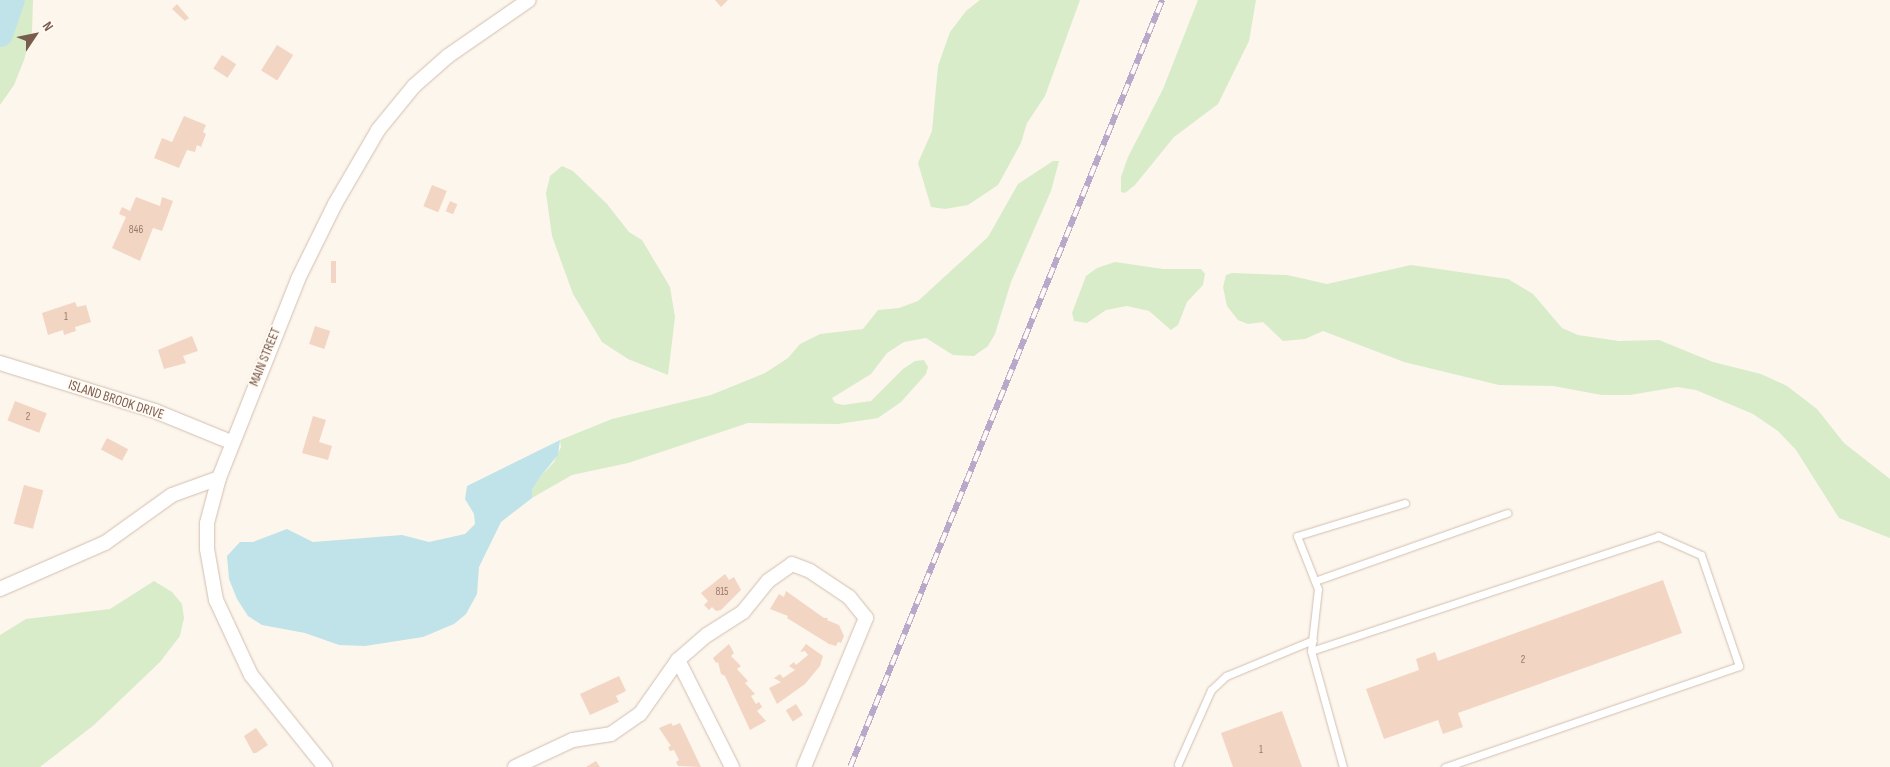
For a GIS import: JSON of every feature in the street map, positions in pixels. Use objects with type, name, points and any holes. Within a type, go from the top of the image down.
[{"type":"street","name":"MAIN STREET","points":[[325,767],[251,675],[216,600],[207,549],[207,523],[231,442],[298,279],[336,204],[378,130],[414,86],[448,56],[529,0]]},
{"type":"street","name":"ISLAND BROOK DRIVE","points":[[0,363],[155,411],[231,442]]},
{"type":"street","points":[[0,589],[105,543],[172,495],[219,478]]},
{"type":"street","points":[[515,767],[539,762],[573,740],[611,734],[640,714],[678,660],[707,635],[743,612],[768,581],[792,564],[810,571],[849,597],[866,618],[804,767]]},
{"type":"street","points":[[678,660],[732,767]]},
{"type":"lane","points":[[1343,767],[1312,651],[1318,589],[1297,536],[1405,503]]},
{"type":"lane","points":[[1315,581],[1507,513]]},
{"type":"lane","points":[[1312,651],[1658,536],[1701,555],[1739,666],[1445,767]]},
{"type":"lane","points":[[1178,764],[1210,690],[1226,676],[1313,640]]},
{"type":"green space","points":[[0,0],[33,0],[32,32],[24,60],[14,85],[0,105]]},
{"type":"green space","points":[[980,0],[1080,0],[1045,96],[1027,123],[1021,143],[998,185],[968,205],[945,209],[931,207],[918,163],[932,131],[938,66],[950,32],[966,11]]},
{"type":"green space","points":[[1198,0],[1256,0],[1249,41],[1218,104],[1174,137],[1135,185],[1125,193],[1121,192],[1121,177],[1128,157],[1163,89]]},
{"type":"green space","points":[[1053,161],[1059,161],[1051,191],[1011,282],[995,334],[988,346],[974,356],[953,355],[926,338],[904,342],[887,353],[871,374],[832,398],[835,403],[843,405],[871,401],[903,369],[915,361],[924,360],[928,367],[926,374],[901,402],[878,418],[838,424],[748,423],[628,463],[572,475],[532,498],[532,490],[540,477],[554,462],[561,447],[560,440],[612,419],[711,395],[765,373],[788,358],[800,344],[820,334],[863,329],[878,310],[899,308],[918,301],[988,237],[1018,184]]},
{"type":"green space","points":[[562,166],[573,171],[607,204],[629,232],[642,240],[670,287],[675,317],[668,375],[628,359],[602,342],[573,294],[552,236],[546,193],[550,176]]},
{"type":"green space","points":[[1115,262],[1163,269],[1201,269],[1205,274],[1203,285],[1187,302],[1178,325],[1171,330],[1149,311],[1127,306],[1106,310],[1087,323],[1074,321],[1072,313],[1086,276],[1097,268]]},
{"type":"green space","points":[[1411,265],[1508,279],[1533,294],[1562,328],[1578,335],[1619,341],[1659,340],[1713,362],[1761,374],[1787,386],[1817,409],[1844,443],[1890,479],[1890,538],[1839,518],[1796,450],[1778,431],[1753,414],[1696,390],[1677,387],[1630,395],[1602,395],[1553,386],[1499,385],[1404,362],[1323,331],[1305,339],[1283,341],[1263,322],[1248,324],[1238,320],[1227,306],[1223,287],[1226,275],[1232,273],[1287,275],[1327,284]]},
{"type":"green space","points":[[154,581],[172,592],[182,604],[184,618],[180,636],[160,662],[94,725],[40,767],[0,767],[0,635],[26,619],[110,609]]},
{"type":"water","points":[[560,440],[558,455],[532,490],[532,498],[501,522],[479,567],[477,594],[466,614],[454,624],[423,637],[365,646],[339,645],[305,633],[262,625],[248,616],[237,599],[229,579],[227,556],[240,542],[253,542],[287,529],[313,542],[402,535],[429,542],[465,534],[475,524],[474,514],[465,499],[467,486]]},
{"type":"building","points":[[715,0],[728,0],[721,7]]},
{"type":"building","points":[[177,4],[189,18],[185,21],[172,9]]},
{"type":"building","points":[[277,45],[293,55],[277,81],[261,70]]},
{"type":"building","points":[[222,55],[236,64],[228,78],[213,68]]},
{"type":"building","points":[[184,116],[206,125],[203,132],[206,134],[201,147],[197,145],[195,152],[187,150],[179,168],[154,158],[162,138],[172,142]]},
{"type":"building","points":[[432,185],[447,191],[438,212],[423,206]]},
{"type":"building","points":[[136,197],[160,206],[162,197],[173,201],[162,231],[153,228],[140,261],[112,248],[126,217],[119,214],[122,207],[130,211]]},
{"type":"building","points":[[450,201],[457,204],[453,214],[446,211]]},
{"type":"building","points":[[331,261],[336,261],[336,283],[331,283]]},
{"type":"building","points":[[75,302],[77,307],[86,305],[91,322],[75,327],[76,331],[64,335],[63,330],[48,335],[42,313]]},
{"type":"building","points":[[315,326],[330,331],[324,349],[309,344]]},
{"type":"building","points":[[192,336],[198,351],[183,356],[186,363],[164,369],[158,350]]},
{"type":"building","points":[[15,401],[47,413],[39,433],[7,421]]},
{"type":"building","points":[[313,416],[326,420],[319,442],[332,446],[328,460],[302,453]]},
{"type":"building","points":[[107,438],[128,449],[122,461],[101,449]]},
{"type":"building","points":[[24,485],[43,490],[33,529],[14,524]]},
{"type":"building","points":[[725,574],[729,580],[734,577],[741,590],[721,610],[716,611],[712,607],[709,610],[704,605],[708,601],[701,593]]},
{"type":"building","points":[[1663,580],[1682,633],[1458,713],[1463,727],[1443,734],[1438,720],[1384,739],[1366,689],[1419,670],[1416,659],[1435,652],[1438,661]]},
{"type":"building","points":[[786,591],[824,618],[828,618],[827,620],[839,625],[844,636],[841,643],[838,642],[836,646],[829,644],[787,618],[788,616],[770,609],[779,594],[784,597]]},
{"type":"building","points":[[729,644],[734,653],[731,656],[741,666],[737,669],[748,681],[745,683],[755,694],[751,696],[756,704],[759,702],[762,707],[757,711],[766,721],[750,730],[725,676],[721,674],[718,662],[716,663],[713,658]]},
{"type":"building","points":[[806,644],[823,656],[820,666],[805,684],[777,704],[769,688],[781,682],[774,678],[780,674],[783,678],[795,670],[789,666],[794,662],[796,665],[808,655],[805,651],[800,652]]},
{"type":"building","points":[[619,676],[626,691],[616,696],[619,702],[590,715],[580,694]]},
{"type":"building","points":[[796,704],[803,715],[793,721],[786,710]]},
{"type":"building","points":[[1282,711],[1302,767],[1233,767],[1221,733]]},
{"type":"building","points":[[671,723],[673,726],[680,723],[701,767],[678,766],[676,762],[679,760],[674,750],[670,751],[668,747],[671,746],[659,728]]},
{"type":"building","points":[[256,728],[268,745],[253,753],[244,736]]},
{"type":"building","points":[[596,761],[600,767],[586,767]]},
{"type":"waterway","points":[[0,34],[12,0]]},
{"type":"railway","points":[[850,767],[1162,0]]}]
